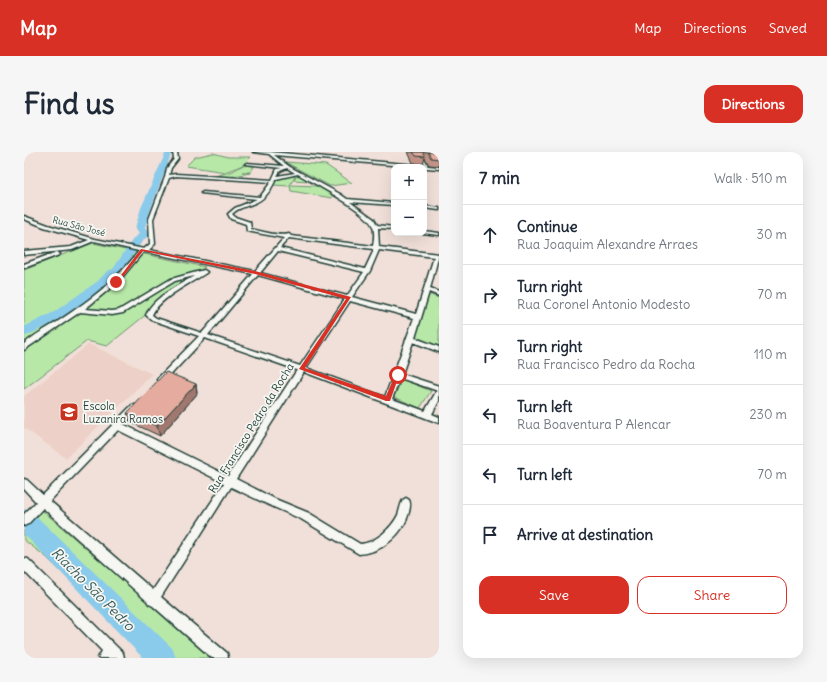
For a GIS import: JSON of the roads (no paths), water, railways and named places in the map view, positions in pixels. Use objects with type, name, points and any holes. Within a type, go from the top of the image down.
[{"type":"street","points":[[24,348],[33,340],[80,310],[116,282],[142,250],[153,244],[151,219],[169,168],[176,159],[175,152]]},
{"type":"street","points":[[255,152],[360,159],[401,164]]},
{"type":"street","points":[[316,152],[317,157]]},
{"type":"street","points":[[269,153],[288,167],[347,200],[372,220],[375,226],[377,250]]},
{"type":"street","points":[[247,164],[288,167]]},
{"type":"street","points":[[288,167],[279,169],[274,180],[262,198],[239,206],[230,216],[248,223],[249,230],[377,250],[438,257],[411,339],[388,400]]},
{"type":"street","points":[[427,167],[439,168]]},
{"type":"street","points":[[167,177],[176,175],[274,180],[299,173]]},
{"type":"street","points":[[203,193],[262,198]]},
{"type":"street","points":[[347,200],[391,204]]},
{"type":"street","points":[[427,207],[439,209]]},
{"type":"street","name":"Rua São José","points":[[24,217],[34,222],[94,240],[255,273],[418,317]]},
{"type":"street","points":[[24,224],[34,222]]},
{"type":"street","points":[[375,226],[391,228]]},
{"type":"street","points":[[427,232],[439,234]]},
{"type":"street","points":[[155,386],[204,335],[255,273],[288,237]]},
{"type":"street","points":[[24,266],[94,240]]},
{"type":"street","points":[[24,253],[72,248]]},
{"type":"street","points":[[277,249],[367,271]]},
{"type":"street","name":"Rua Francisco Pedro da Rocha","points":[[153,600],[367,271],[377,250]]},
{"type":"street","points":[[215,265],[165,297],[150,310],[148,313],[150,317],[302,369],[439,420]]},
{"type":"street","points":[[80,310],[112,313],[121,312],[173,280],[204,272]]},
{"type":"street","points":[[427,290],[439,294]]},
{"type":"street","points":[[411,339],[439,350]]},
{"type":"street","points":[[398,375],[439,389]]},
{"type":"street","points":[[427,415],[439,394]]},
{"type":"street","points":[[27,518],[139,402]]},
{"type":"street","points":[[117,425],[272,502],[305,516],[331,530],[359,549],[374,547],[383,540],[401,520],[406,503]]},
{"type":"street","points":[[24,482],[43,502],[153,600],[222,658]]},
{"type":"street","points":[[24,563],[111,656]]},
{"type":"lane","points":[[423,157],[426,164]]},
{"type":"waterway","name":"Riacho São Pedro","points":[[24,333],[52,317],[59,315],[102,284],[111,274],[117,271],[137,241],[144,235],[144,232],[140,228],[146,208],[169,152]]},
{"type":"waterway","name":"Riacho São Pedro","points":[[24,519],[162,658]]},
{"type":"place","name":"Escola Luzanira Ramos","points":[[69,412]]}]
